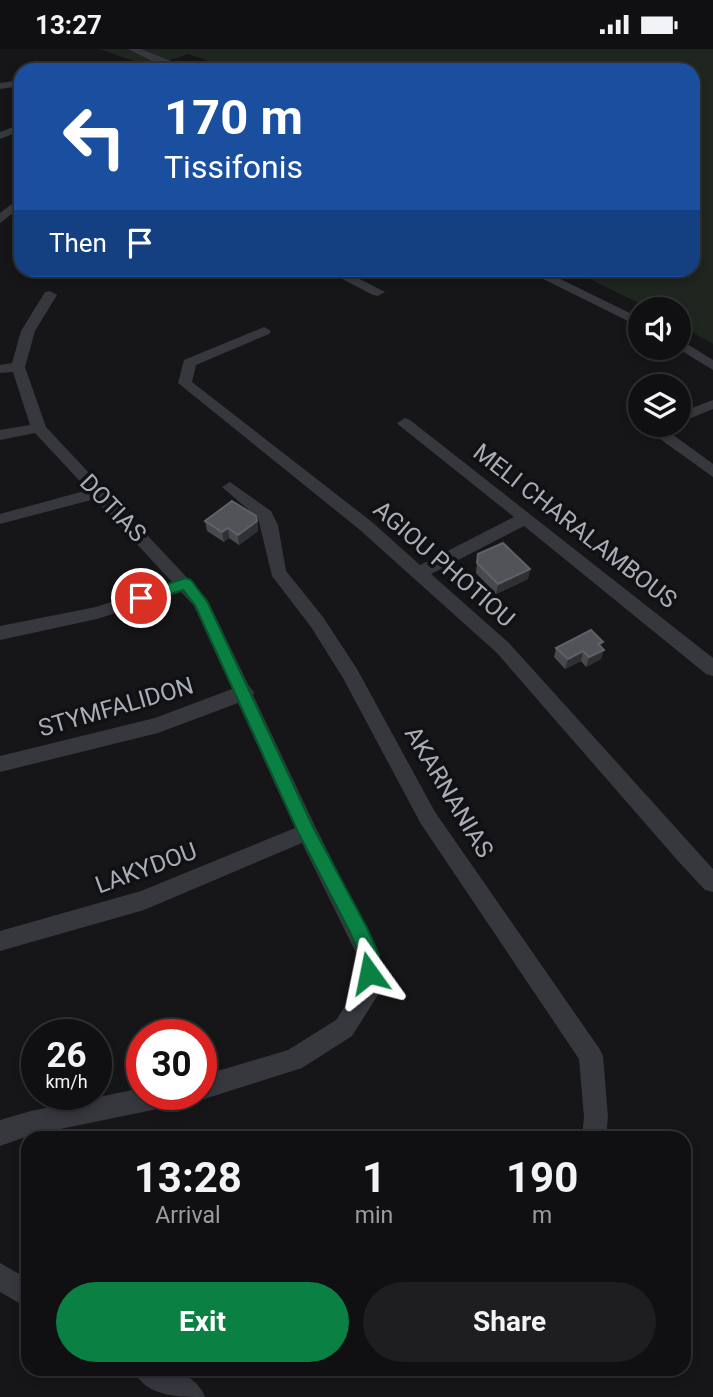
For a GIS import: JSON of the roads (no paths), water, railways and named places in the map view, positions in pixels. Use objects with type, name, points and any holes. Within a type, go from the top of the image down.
[{"type":"street","points":[[133,49],[159,63]]},
{"type":"street","points":[[0,219],[14,207]]},
{"type":"street","points":[[346,277],[378,292]]},
{"type":"street","points":[[545,277],[628,317]]},
{"type":"street","name":"DOTIAS","points":[[50,295],[9,368],[39,428],[97,493],[186,583],[201,603],[307,832],[369,955],[369,990],[344,1028],[294,1060],[217,1083]]},
{"type":"street","name":"AGIOU PHOTIOU","points":[[264,331],[189,363],[185,383],[366,526],[503,648],[685,855],[713,883]]},
{"type":"street","points":[[691,352],[713,366]]},
{"type":"street","points":[[691,413],[713,404]]},
{"type":"street","name":"MELI CHARALAMBOUS","points":[[405,423],[713,669]]},
{"type":"street","points":[[0,435],[39,428]]},
{"type":"street","points":[[666,437],[713,472]]},
{"type":"street","name":"AKARNANIAS","points":[[230,487],[265,515],[272,534],[278,572],[317,622],[350,674],[428,818],[591,1056],[595,1131]]},
{"type":"street","points":[[0,519],[97,493]]},
{"type":"street","points":[[418,573],[526,518]]},
{"type":"street","points":[[0,633],[97,613],[186,583]]},
{"type":"street","name":"STYMFALIDON","points":[[0,764],[158,725],[244,692]]},
{"type":"street","name":"LAKYDOU","points":[[0,941],[144,900],[307,832]]},
{"type":"street","points":[[0,1133],[31,1123],[126,1103]]},
{"type":"street","points":[[0,1277],[21,1290]]},
{"type":"street","points":[[158,1376],[191,1397]]}]
